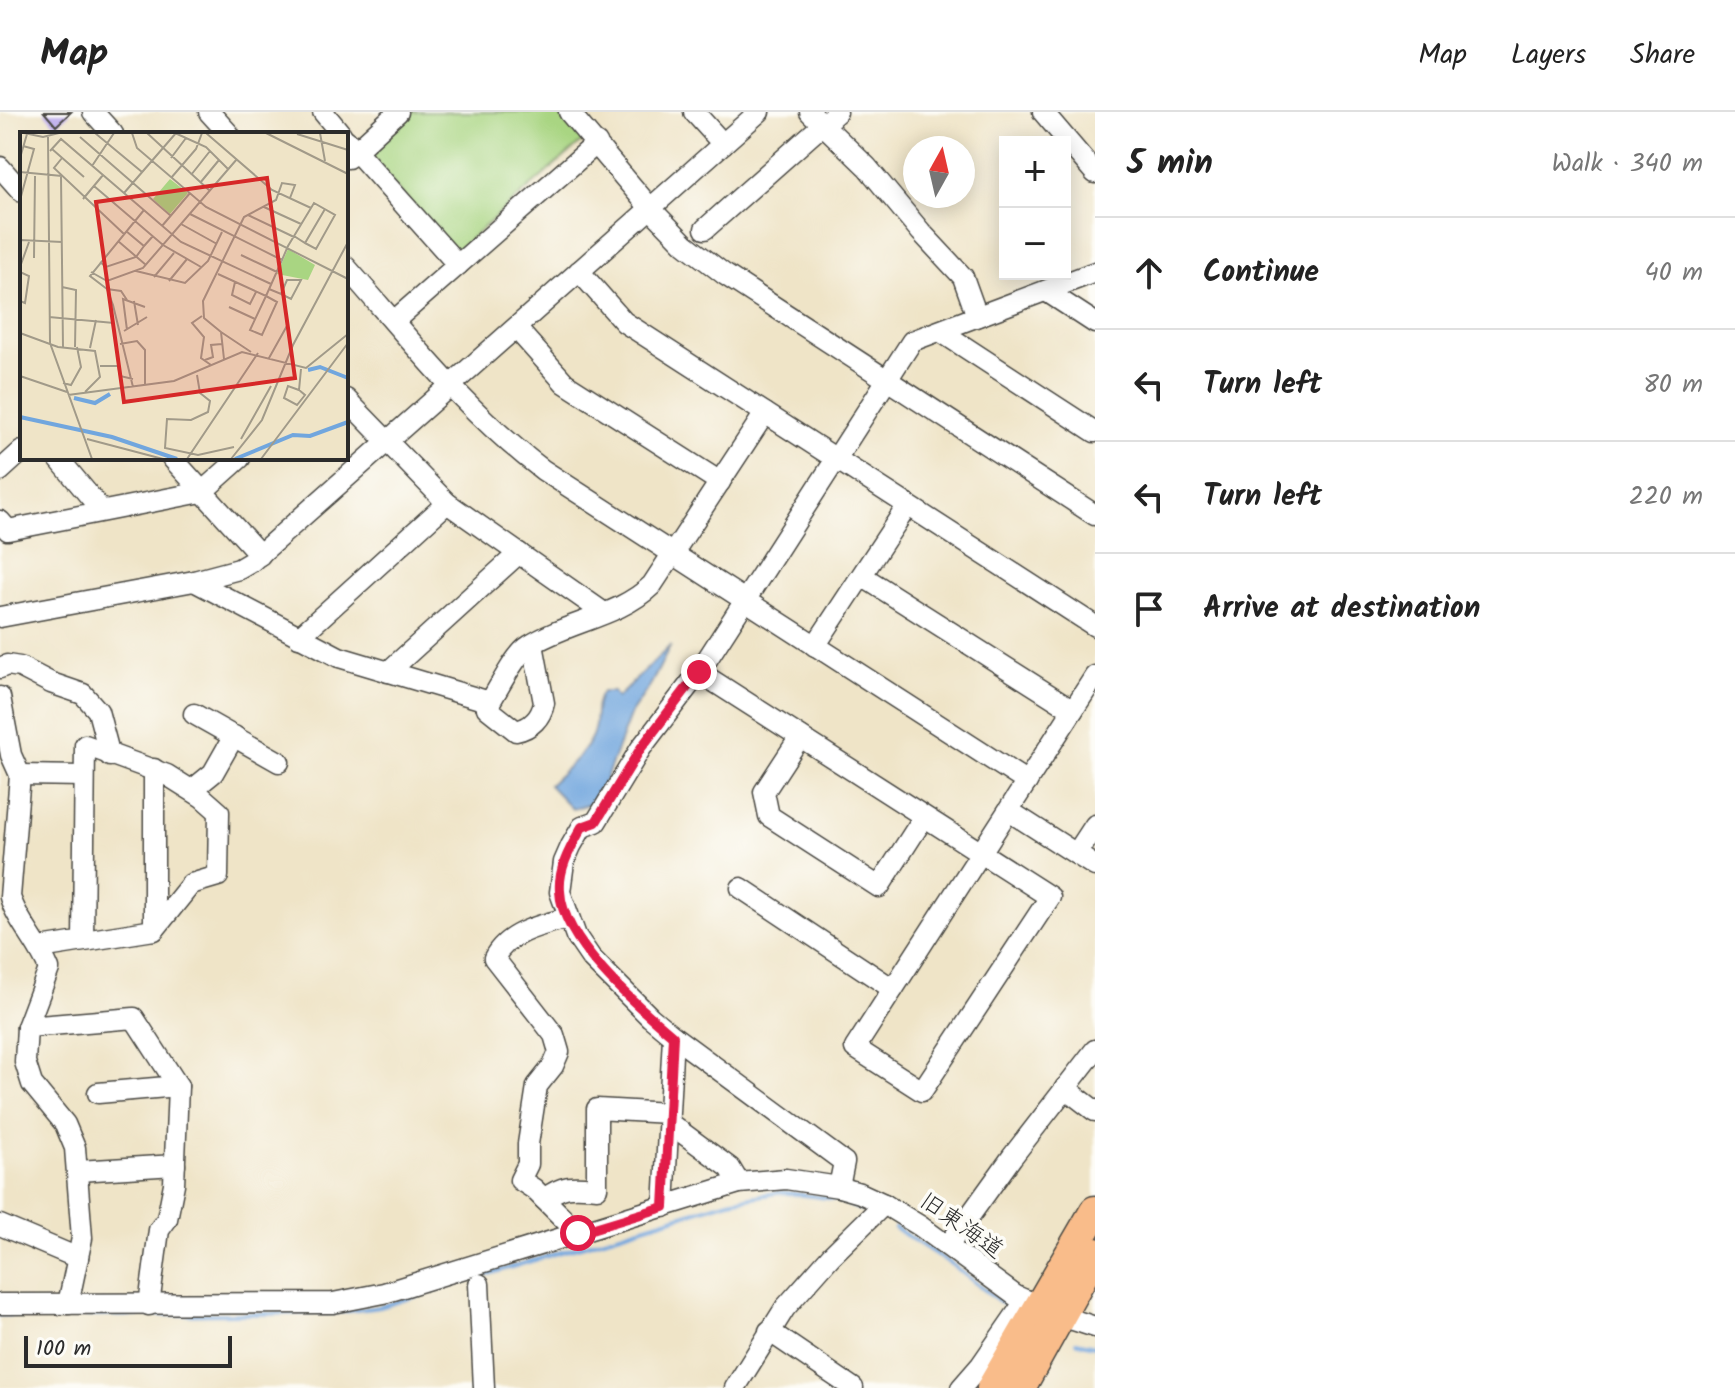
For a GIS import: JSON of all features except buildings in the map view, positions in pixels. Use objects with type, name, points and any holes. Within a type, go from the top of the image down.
[{"type":"highway","points":[[992,1388],[1042,1307],[1095,1211]]},
{"type":"highway","points":[[1020,1388],[1042,1307],[1095,1253]]},
{"type":"street","points":[[93,112],[111,132]]},
{"type":"street","points":[[209,112],[227,132]]},
{"type":"street","points":[[323,112],[339,132]]},
{"type":"street","points":[[398,112],[349,150],[458,265]]},
{"type":"street","points":[[569,112],[651,209],[685,244],[724,274],[1095,515]]},
{"type":"street","points":[[694,112],[723,144]]},
{"type":"street","points":[[0,617],[194,581],[239,569],[260,555],[759,112]]},
{"type":"street","points":[[1043,112],[1095,173]]},
{"type":"street","points":[[705,229],[823,116],[963,277],[977,316]]},
{"type":"street","points":[[394,321],[597,143]]},
{"type":"street","points":[[0,167],[20,190]]},
{"type":"street","points":[[348,269],[451,385],[502,438],[523,455],[1027,782]]},
{"type":"street","points":[[579,271],[624,322],[1095,626]]},
{"type":"street","points":[[839,1187],[844,1162],[673,1036],[591,958],[576,936],[560,892],[564,862],[582,827],[596,822],[641,748],[699,672],[912,341],[1095,272]]},
{"type":"street","points":[[1046,291],[1095,323]]},
{"type":"street","points":[[516,328],[565,383],[720,482]]},
{"type":"street","points":[[940,331],[1095,432]]},
{"type":"street","points":[[348,401],[447,503],[604,613]]},
{"type":"street","points":[[533,644],[544,703],[542,711],[528,728],[516,731],[487,708],[526,647],[604,613],[645,591],[673,554],[765,413]]},
{"type":"street","points":[[0,471],[20,453]]},
{"type":"street","points":[[60,460],[102,511]]},
{"type":"street","points":[[174,460],[260,555]]},
{"type":"street","points":[[0,521],[8,530],[202,492],[238,460]]},
{"type":"street","points":[[299,637],[447,503]]},
{"type":"street","points":[[815,646],[908,505]]},
{"type":"street","points":[[388,672],[519,553]]},
{"type":"street","points":[[862,576],[1073,710]]},
{"type":"street","points":[[194,581],[339,657],[490,702]]},
{"type":"street","points":[[0,668],[7,665],[20,667],[51,683],[83,694],[98,711],[110,756]]},
{"type":"street","points":[[699,672],[981,854],[1050,897],[922,1091],[855,1048],[893,989],[981,854],[1009,811],[1095,676]]},
{"type":"street","points":[[0,697],[11,755],[20,775],[5,888],[15,912],[40,948],[49,969],[27,1027],[25,1062],[28,1075],[45,1102],[65,1124],[75,1148],[78,1171],[82,1238],[68,1304]]},
{"type":"street","points":[[194,714],[279,762]]},
{"type":"street","points":[[192,790],[213,773],[234,736]]},
{"type":"street","points":[[800,737],[764,792],[769,816],[781,824],[879,887],[924,817]]},
{"type":"street","points":[[40,948],[154,930],[191,884],[218,876],[219,812],[192,790],[154,769],[85,745],[83,941]]},
{"type":"street","points":[[154,769],[154,930]]},
{"type":"street","points":[[20,775],[84,776]]},
{"type":"street","points":[[1009,811],[1095,866]]},
{"type":"street","points":[[1076,854],[1095,825]]},
{"type":"street","points":[[741,888],[893,989]]},
{"type":"street","points":[[568,918],[525,931],[498,950],[494,958],[557,1043],[558,1059],[537,1086],[528,1164],[520,1180],[578,1233]]},
{"type":"street","points":[[27,1027],[134,1018],[178,1086],[175,1165],[167,1219],[159,1230],[149,1305]]},
{"type":"street","points":[[664,1207],[673,1036]]},
{"type":"street","points":[[948,1246],[1095,1050]]},
{"type":"street","points":[[98,1093],[178,1086]]},
{"type":"street","points":[[1065,1088],[1095,1111]]},
{"type":"street","points":[[544,1199],[558,1188],[567,1186],[597,1188],[597,1109],[668,1118],[730,1168],[739,1183]]},
{"type":"street","points":[[78,1171],[175,1165]]},
{"type":"street","points":[[0,1304],[341,1302],[384,1293],[739,1183],[786,1179],[839,1187],[884,1204]]},
{"type":"street","name":"旧東海道","points":[[738,1387],[769,1331],[831,1256],[884,1204],[1016,1296],[1095,1327]]},
{"type":"street","points":[[0,1225],[78,1258]]},
{"type":"street","points":[[479,1284],[484,1388]]},
{"type":"street","points":[[961,1388],[981,1365],[1013,1315],[1042,1307]]},
{"type":"street","points":[[769,1331],[853,1388]]},
{"type":"green space","points":[[404,112],[558,112],[584,140],[453,254],[363,149]]},
{"type":"water","points":[[671,645],[651,684],[631,713],[605,781],[590,804],[572,809],[549,785],[588,743],[602,692],[613,692],[617,698]]},
{"type":"waterway","points":[[54,1316],[332,1313],[380,1307],[729,1201],[781,1192],[835,1199],[861,1210]]},
{"type":"waterway","points":[[895,1228],[951,1264],[1003,1304]]},
{"type":"waterway","points":[[0,1315],[34,1315]]},
{"type":"waterway","points":[[1076,1342],[1095,1346]]},
{"type":"route","points":[[578,1233],[664,1207],[673,1036],[591,958],[576,936],[560,892],[564,862],[582,827],[596,822],[641,748],[699,672]]}]
